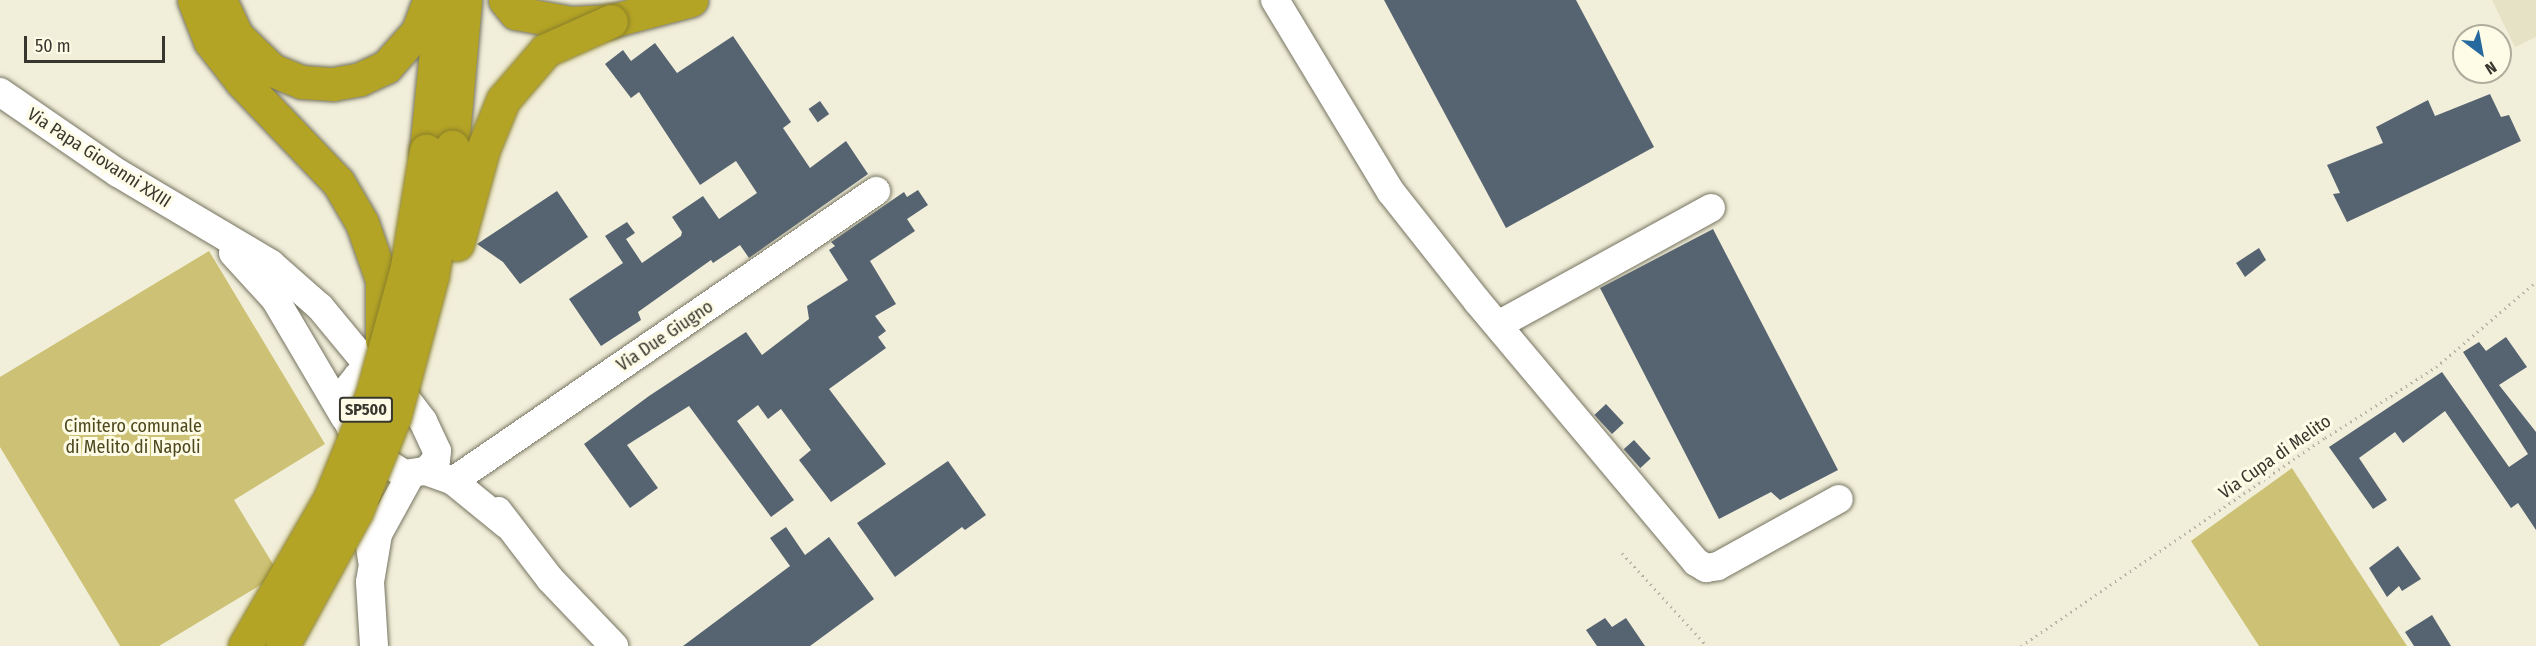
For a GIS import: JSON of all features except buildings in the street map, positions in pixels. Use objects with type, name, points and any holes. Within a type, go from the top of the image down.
[{"type":"highway","points":[[194,0],[210,41],[246,68],[338,182],[362,224],[382,280],[377,365]]},
{"type":"highway","points":[[220,0],[236,35],[246,68]]},
{"type":"highway","points":[[246,68],[272,70],[302,82],[333,84],[360,79],[386,67],[404,51],[418,31],[429,0]]},
{"type":"highway","name":"SP500","points":[[244,646],[330,499],[377,365],[407,267],[426,151],[441,0]]},
{"type":"highway","name":"SP500","points":[[282,646],[356,512],[394,417],[432,275],[452,147],[465,0]]},
{"type":"highway","points":[[505,0],[516,13],[538,20],[611,21]]},
{"type":"highway","points":[[394,417],[427,351],[443,302],[466,205],[503,100],[546,50],[611,21],[692,0]]},
{"type":"street","points":[[1275,0],[1390,192],[1700,566],[1718,566],[1839,499]]},
{"type":"street","name":"Via Papa Giovanni XXIII","points":[[0,92],[198,222],[271,264],[296,283],[392,381],[461,475],[507,525],[550,579],[614,646]]},
{"type":"street","name":"Via Due Giugno","points":[[461,475],[876,191]]},
{"type":"street","points":[[1498,325],[1711,208]]},
{"type":"street","name":"Via Papa Giovanni XXIII","points":[[198,222],[244,263],[275,299],[345,419],[372,560],[374,646]]},
{"type":"street","points":[[377,365],[358,376],[345,392],[342,409],[345,419],[382,460],[419,473],[461,475]]},
{"type":"street","name":"Via Papa Giovanni XXIII","points":[[372,560],[378,534],[419,473],[437,451],[431,432]]},
{"type":"path","name":"Via Cupa di Melito","points":[[2021,646],[2325,438],[2436,367],[2536,282]]},
{"type":"path","points":[[1622,553],[1707,646]]},
{"type":"shaded area","points":[[2492,0],[2536,0],[2536,37],[2515,47],[2512,41],[2512,24],[2504,24]]},
{"type":"green space","name":"Cimitero comunale di Melito di Napoli","points":[[209,251],[325,444],[234,500],[279,574],[159,646],[120,646],[0,447],[0,377]]},
{"type":"green space","points":[[2292,468],[2407,646],[2259,646],[2191,541]]}]
